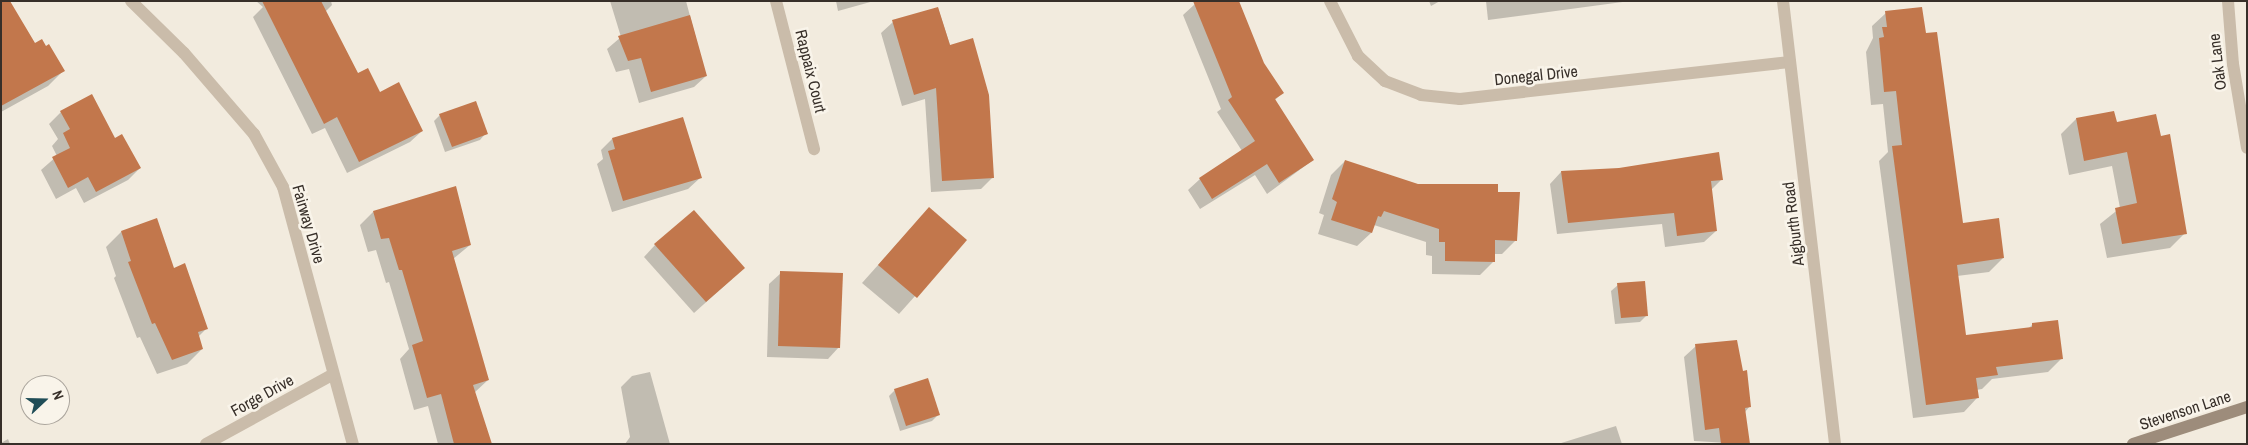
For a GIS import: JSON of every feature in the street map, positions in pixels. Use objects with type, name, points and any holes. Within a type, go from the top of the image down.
[{"type":"street","name":"Fairway Drive","points":[[131,1],[184,53],[254,134],[283,187],[332,375],[353,444]]},
{"type":"street","name":"Rappaix Court","points":[[776,1],[814,149]]},
{"type":"street","name":"Donegal Drive","points":[[1330,1],[1358,56],[1385,81],[1421,96],[1460,99],[1790,62]]},
{"type":"street","name":"Aigburth Road","points":[[1783,1],[1835,444]]},
{"type":"street","name":"Oak Lane","points":[[2228,1],[2233,64],[2247,148]]},
{"type":"street","name":"Forge Drive","points":[[206,444],[332,375]]},
{"type":"street","name":"Stevenson Lane","points":[[2133,444],[2247,407]]},
{"type":"building","points":[[1,1],[10,1],[35,43],[42,39],[46,46],[49,44],[65,71],[1,106]]},
{"type":"building","points":[[262,1],[321,1],[358,73],[368,68],[380,92],[399,82],[423,131],[359,162],[337,117],[324,124]]},
{"type":"building","points":[[1193,1],[1239,1],[1264,63],[1284,93],[1275,99],[1314,160],[1279,183],[1267,164],[1212,199],[1199,178],[1255,141],[1228,100],[1232,97]]},
{"type":"building","points":[[938,7],[950,45],[973,38],[989,95],[994,178],[942,181],[936,88],[914,95],[892,20]]},
{"type":"building","points":[[1922,7],[1926,33],[1937,32],[1963,223],[1999,218],[2004,258],[1957,265],[1966,335],[2032,327],[2032,323],[2058,320],[2063,359],[1996,367],[1998,375],[1976,378],[1979,398],[1926,405],[1892,146],[1902,145],[1896,91],[1884,92],[1879,38],[1884,37],[1882,27],[1887,27],[1885,11]]},
{"type":"building","points":[[690,15],[707,76],[651,92],[641,58],[628,61],[618,36]]},
{"type":"building","points":[[92,94],[115,138],[122,134],[141,168],[96,192],[88,177],[68,188],[52,157],[70,148],[63,133],[70,129],[60,111]]},
{"type":"building","points":[[476,101],[488,134],[452,147],[439,114]]},
{"type":"building","points":[[2114,111],[2117,122],[2156,114],[2161,136],[2170,134],[2187,234],[2122,244],[2115,208],[2137,203],[2127,152],[2084,161],[2076,118]]},
{"type":"building","points":[[683,117],[702,178],[623,201],[608,151],[615,149],[612,138]]},
{"type":"building","points":[[1719,152],[1723,180],[1711,181],[1717,231],[1677,236],[1674,213],[1568,223],[1561,171],[1619,168]]},
{"type":"building","points":[[1345,160],[1418,184],[1498,184],[1498,192],[1520,192],[1517,241],[1495,240],[1495,262],[1445,261],[1445,242],[1439,242],[1439,229],[1384,211],[1381,217],[1378,216],[1372,233],[1331,220],[1337,202],[1332,199]]},
{"type":"building","points":[[456,186],[471,245],[452,251],[489,380],[473,385],[492,444],[454,444],[441,394],[427,398],[412,345],[423,341],[402,270],[399,270],[389,238],[381,239],[373,211]]},
{"type":"building","points":[[929,207],[967,240],[917,298],[878,265]]},
{"type":"building","points":[[694,210],[745,268],[706,302],[654,244]]},
{"type":"building","points":[[157,218],[174,268],[185,263],[208,329],[198,332],[203,349],[172,360],[155,323],[152,324],[128,262],[131,261],[121,231]]},
{"type":"building","points":[[780,271],[843,273],[840,348],[778,346]]},
{"type":"building","points":[[1645,281],[1648,316],[1621,318],[1617,283]]},
{"type":"building","points":[[1737,340],[1743,371],[1747,370],[1751,407],[1745,408],[1750,444],[1721,444],[1719,428],[1705,430],[1695,344]]},
{"type":"building","points":[[928,378],[940,415],[906,426],[894,389]]}]
